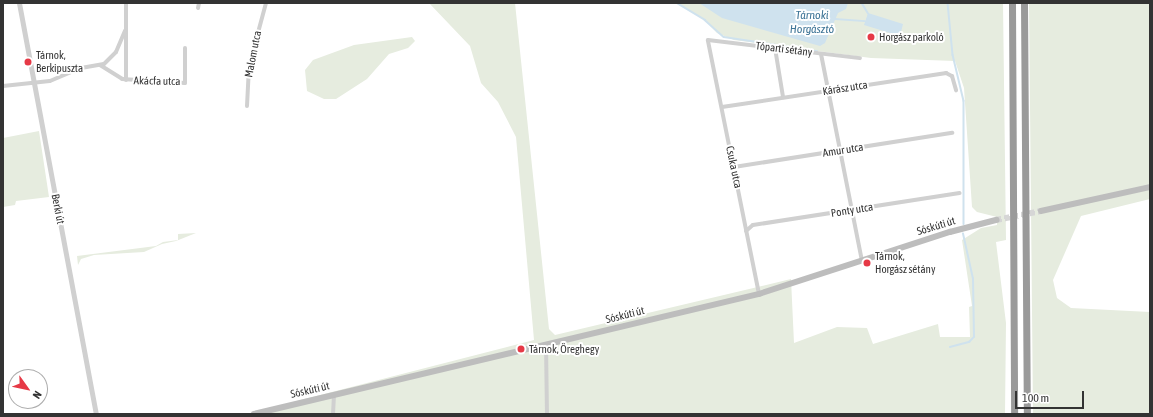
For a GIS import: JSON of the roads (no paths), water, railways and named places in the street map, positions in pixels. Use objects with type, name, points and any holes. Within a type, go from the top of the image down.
[{"type":"highway","points":[[1012,3],[1014,414]]},
{"type":"highway","points":[[1024,3],[1027,414]]},
{"type":"main road","points":[[1041,211],[1150,187]]},
{"type":"main road","name":"Sóskúti út","points":[[254,414],[759,294],[996,220]]},
{"type":"street","name":"Berki út","points":[[19,3],[96,414]]},
{"type":"street","points":[[126,3],[126,80]]},
{"type":"street","name":"Malom utca","points":[[247,106],[249,66],[266,3]]},
{"type":"street","points":[[3,86],[34,83],[100,65],[112,58],[125,31]]},
{"type":"street","name":"Tóparti sétány","points":[[708,40],[860,58]]},
{"type":"street","name":"Csuka utca","points":[[708,40],[759,294]]},
{"type":"street","name":"Akácfa utca","points":[[100,65],[126,80],[185,83],[185,48]]},
{"type":"street","points":[[775,48],[783,97]]},
{"type":"street","points":[[821,54],[862,261]]},
{"type":"street","name":"Kárász utca","points":[[722,107],[946,73],[952,76],[956,90]]},
{"type":"street","name":"Amur utca","points":[[734,167],[952,133]]},
{"type":"street","name":"Ponty utca","points":[[746,231],[753,225],[960,193]]},
{"type":"street","points":[[546,344],[547,414]]},
{"type":"street","points":[[333,414],[334,395]]},
{"type":"water","name":"Tárnoki Horgásztó","points":[[699,3],[848,3],[846,9],[838,13],[825,43],[820,46],[722,18]]},
{"type":"water","points":[[868,13],[903,24],[900,36],[864,25]]},
{"type":"waterway","points":[[677,3],[705,20],[724,37],[817,51]]},
{"type":"waterway","points":[[862,3],[868,13]]},
{"type":"waterway","points":[[948,3],[953,55],[964,101],[964,224]]},
{"type":"waterway","points":[[835,19],[865,21]]},
{"type":"waterway","points":[[950,347],[969,342],[974,337],[973,279],[963,234]]},
{"type":"tunnel","points":[[996,220],[1041,211]]},
{"type":"place","name":"Horgász parkoló","points":[[871,37]]},
{"type":"place","name":"Tárnok, Berkipuszta","points":[[28,62]]},
{"type":"place","name":"Tárnok, Horgász sétány","points":[[867,263]]},
{"type":"place","name":"Tárnok, Öreghegy","points":[[521,349]]}]
